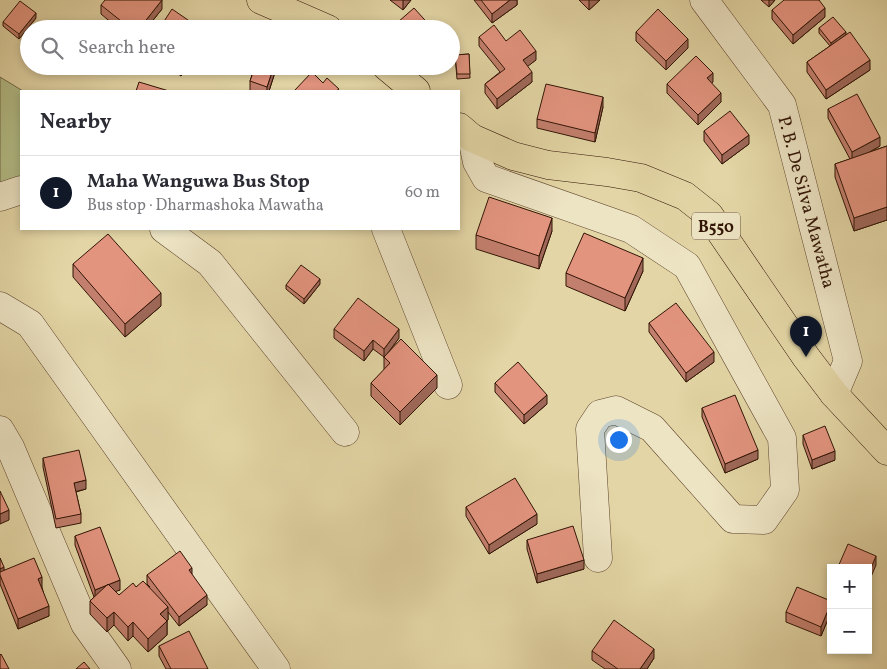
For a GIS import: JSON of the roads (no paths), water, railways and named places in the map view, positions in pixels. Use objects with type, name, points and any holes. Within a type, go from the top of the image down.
[{"type":"main road","points":[[261,0],[307,20]]},
{"type":"main road","points":[[397,75],[415,90]]},
{"type":"main road","name":"B550","points":[[467,150],[513,156],[548,165],[641,178],[685,196],[709,215],[806,357],[834,394],[887,451]]},
{"type":"street","name":"P. B. De Silva Mawatha","points":[[704,0],[782,105],[848,361],[834,394]]},
{"type":"street","points":[[467,150],[486,178],[631,229],[687,266],[782,438],[785,490],[764,520],[732,519],[652,428],[616,410],[600,414],[590,429],[598,558]]},
{"type":"street","points":[[0,197],[20,190]]},
{"type":"street","points":[[165,230],[210,263],[345,432]]},
{"type":"street","points":[[386,230],[448,385]]},
{"type":"street","points":[[0,306],[30,324],[276,669]]},
{"type":"street","points":[[0,430],[10,447],[85,624],[117,669]]},
{"type":"place","name":"Maha Wanguwa Bus Stop","points":[[806,357]]}]
